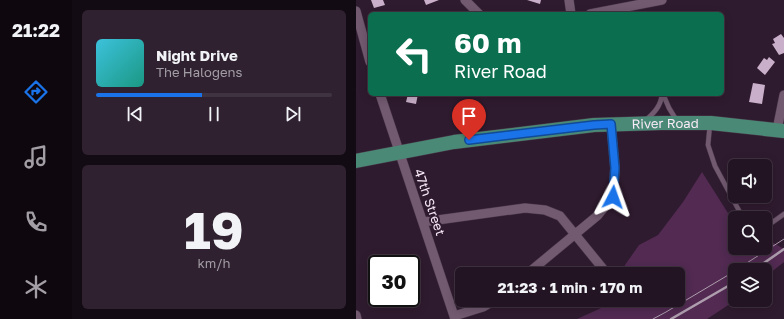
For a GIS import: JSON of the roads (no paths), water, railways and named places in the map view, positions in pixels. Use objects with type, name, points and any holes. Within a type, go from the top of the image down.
[{"type":"main road","name":"River Road","points":[[356,161],[454,142],[594,125],[710,123],[780,130]]},
{"type":"street","points":[[465,0],[475,12]]},
{"type":"street","points":[[569,0],[571,12]]},
{"type":"street","points":[[600,12],[662,0]]},
{"type":"street","points":[[356,11],[368,55]]},
{"type":"street","points":[[780,130],[784,95]]},
{"type":"street","name":"47th Street","points":[[381,96],[454,317]]},
{"type":"street","points":[[535,267],[598,216],[613,197],[615,168],[611,124]]},
{"type":"street","points":[[423,222],[525,208],[545,210],[560,216],[602,267]]},
{"type":"street","points":[[454,317],[483,307]]},
{"type":"street","points":[[356,315],[357,319]]},
{"type":"lane","points":[[643,123],[655,112],[663,96]]},
{"type":"lane","points":[[664,96],[678,123]]},
{"type":"lane","points":[[710,123],[708,145],[715,166],[739,211]]},
{"type":"lane","points":[[772,223],[784,214]]},
{"type":"tram line","points":[[747,263],[784,239]]},
{"type":"tram line","points":[[653,319],[728,275]]},
{"type":"railway","points":[[764,263],[784,249]]},
{"type":"railway","points":[[671,319],[728,286]]}]
